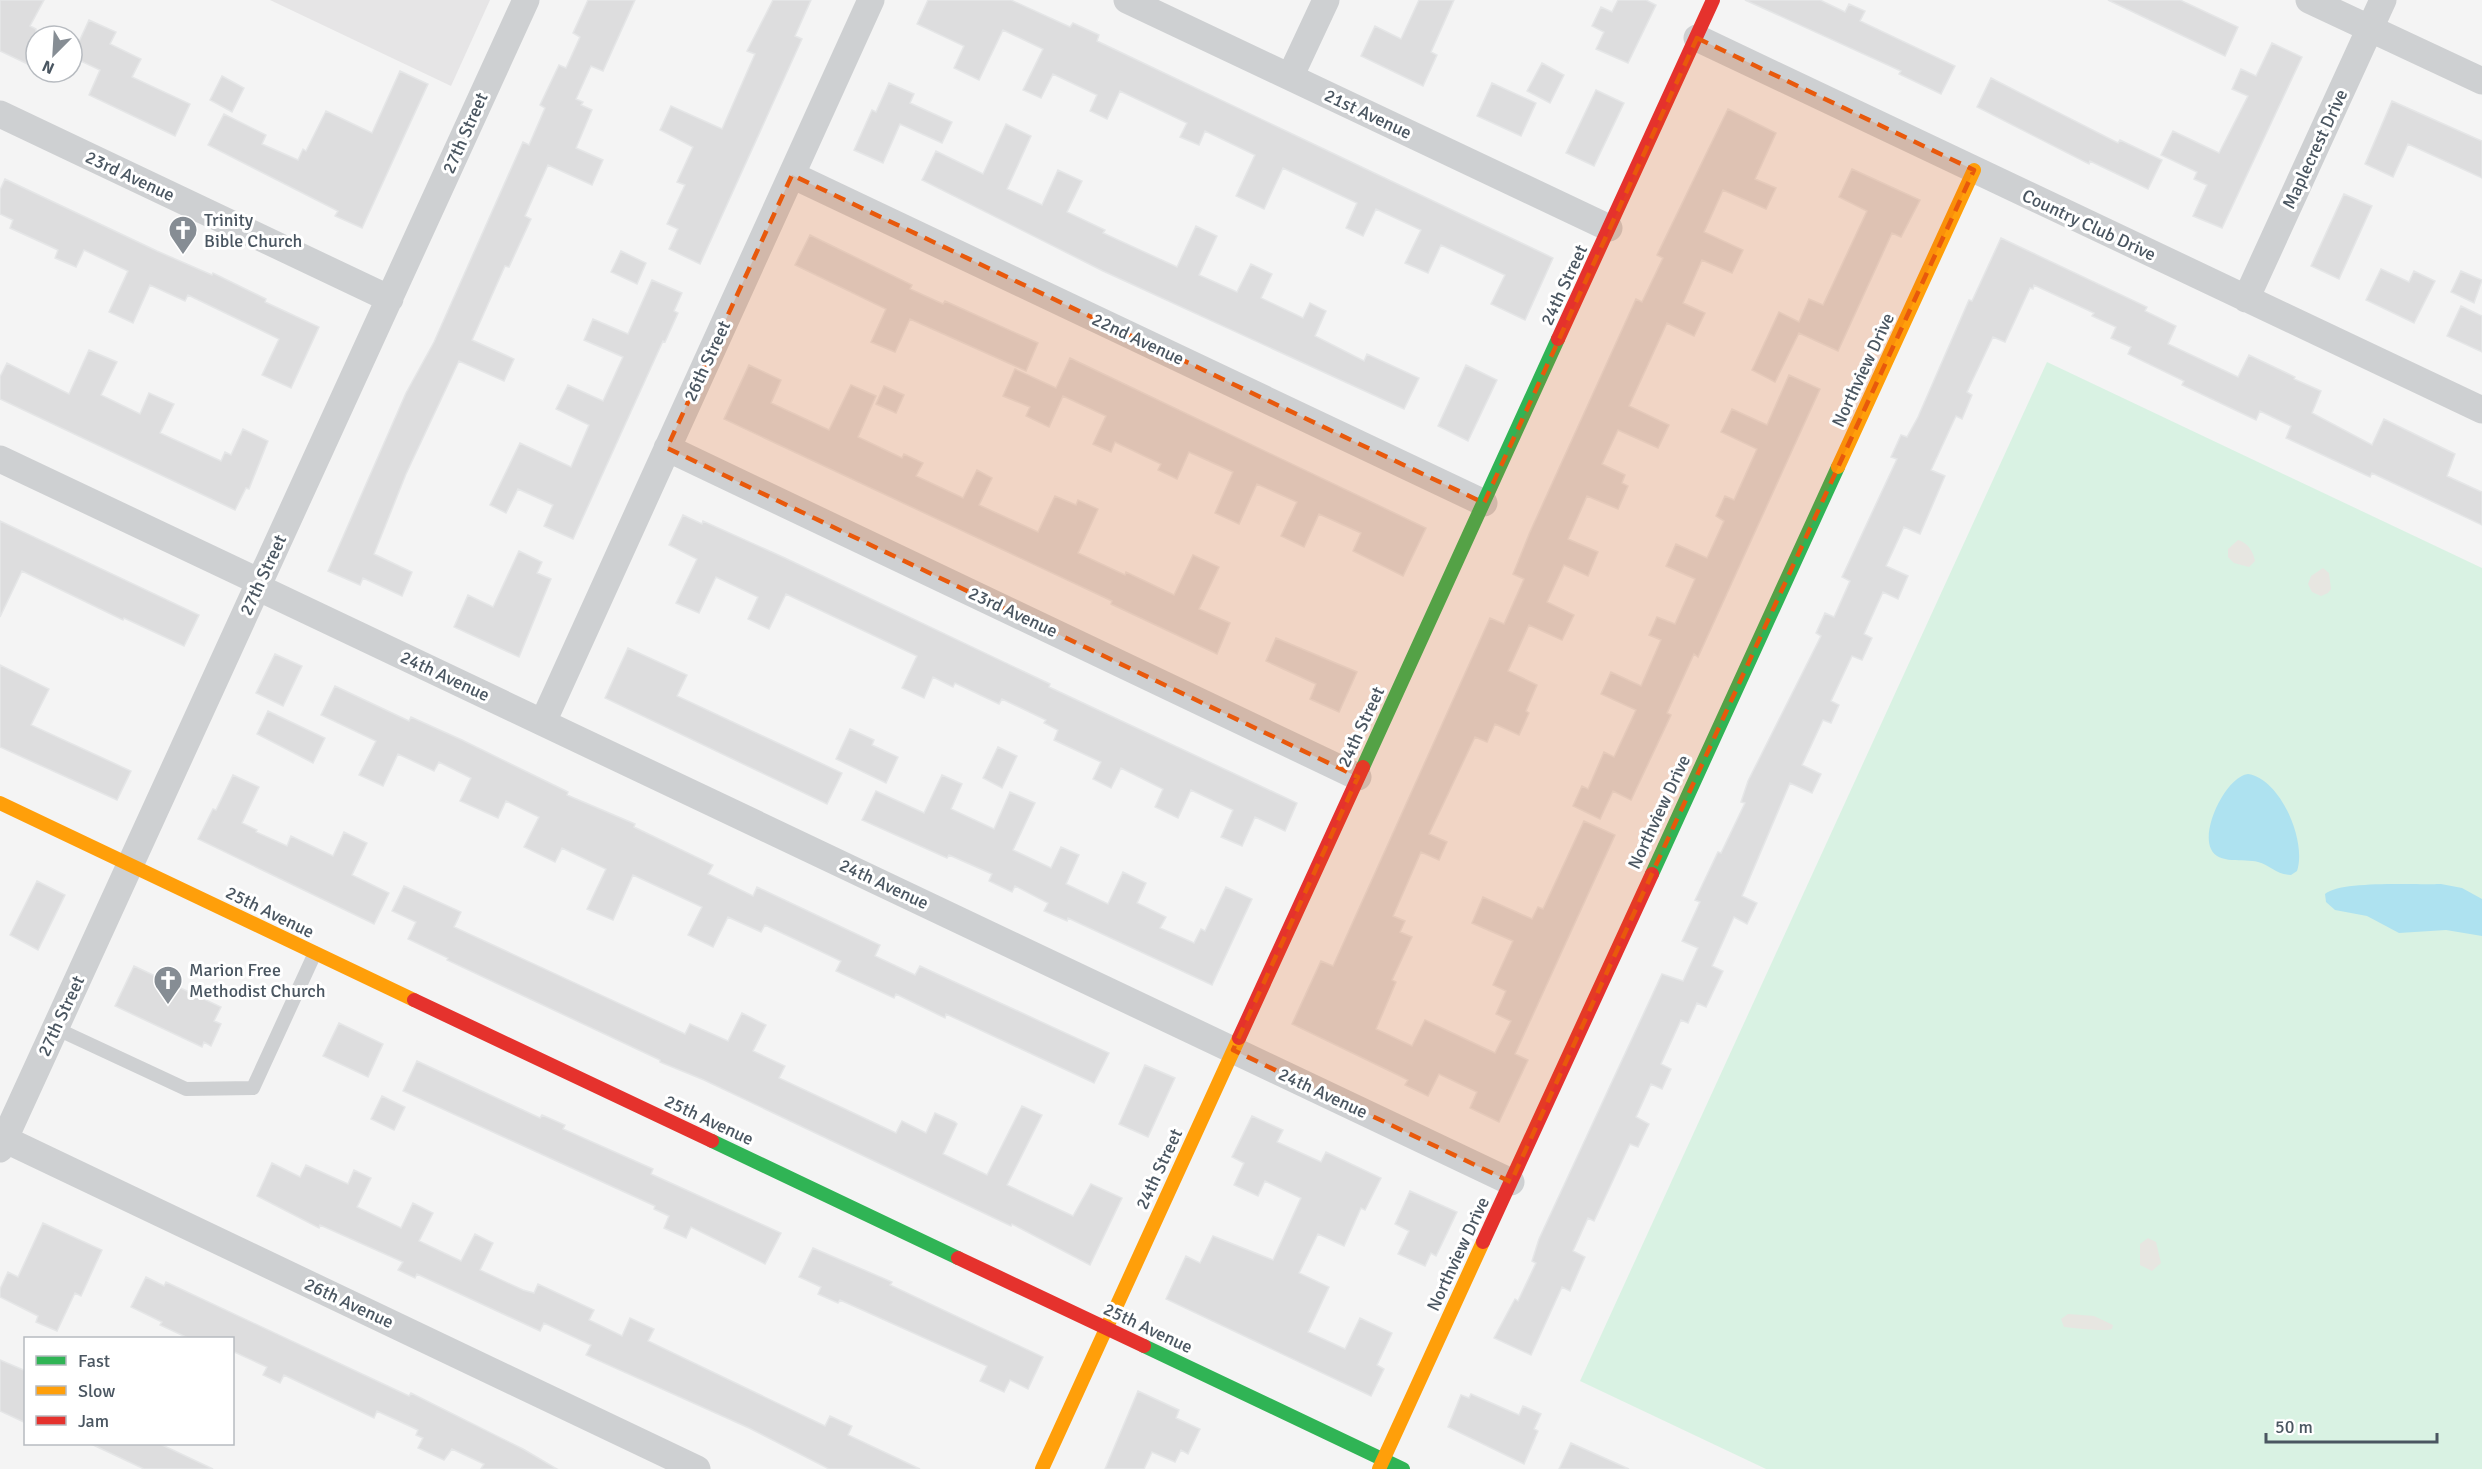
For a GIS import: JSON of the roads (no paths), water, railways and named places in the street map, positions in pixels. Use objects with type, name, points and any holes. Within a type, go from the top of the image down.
[{"type":"street","name":"27th Street","points":[[1,1142],[132,866],[258,584],[526,0]]},
{"type":"street","name":"26th Street","points":[[543,722],[871,0]]},
{"type":"street","name":"21st Avenue","points":[[1127,0],[1609,228]]},
{"type":"street","points":[[1290,77],[1326,0]]},
{"type":"street","name":"24th Street","points":[[1042,1469],[1713,0]]},
{"type":"street","points":[[2309,0],[2482,81]]},
{"type":"street","name":"Maplecrest Drive","points":[[2246,299],[2384,0]]},
{"type":"street","name":"Country Club Drive","points":[[1697,39],[2482,410]]},
{"type":"street","name":"23rd Avenue","points":[[0,114],[390,299]]},
{"type":"street","name":"Northview Drive","points":[[1381,1464],[1974,170]]},
{"type":"street","name":"22nd Avenue","points":[[792,175],[1484,502]]},
{"type":"street","name":"23rd Avenue","points":[[667,448],[1358,777]]},
{"type":"street","name":"24th Avenue","points":[[0,459],[543,722],[1510,1182]]},
{"type":"street","name":"25th Avenue","points":[[0,803],[1106,1329],[1381,1464],[1403,1469]]},
{"type":"street","name":"26th Avenue","points":[[1,1142],[697,1469]]},
{"type":"lane","points":[[55,1028],[186,1089],[253,1088],[315,954]]},
{"type":"water","points":[[2248,774],[2260,778],[2271,787],[2289,814],[2295,829],[2299,859],[2297,871],[2291,875],[2258,862],[2225,859],[2214,854],[2211,849],[2209,829],[2218,805],[2232,784]]},
{"type":"water","points":[[2441,884],[2462,888],[2482,899],[2482,936],[2446,930],[2399,933],[2367,916],[2335,910],[2326,902],[2325,894],[2333,890],[2362,885]]},
{"type":"place","name":"Trinity Bible Church","points":[[183,256]]},
{"type":"place","name":"Marion Free Methodist Church","points":[[168,1006]]}]
